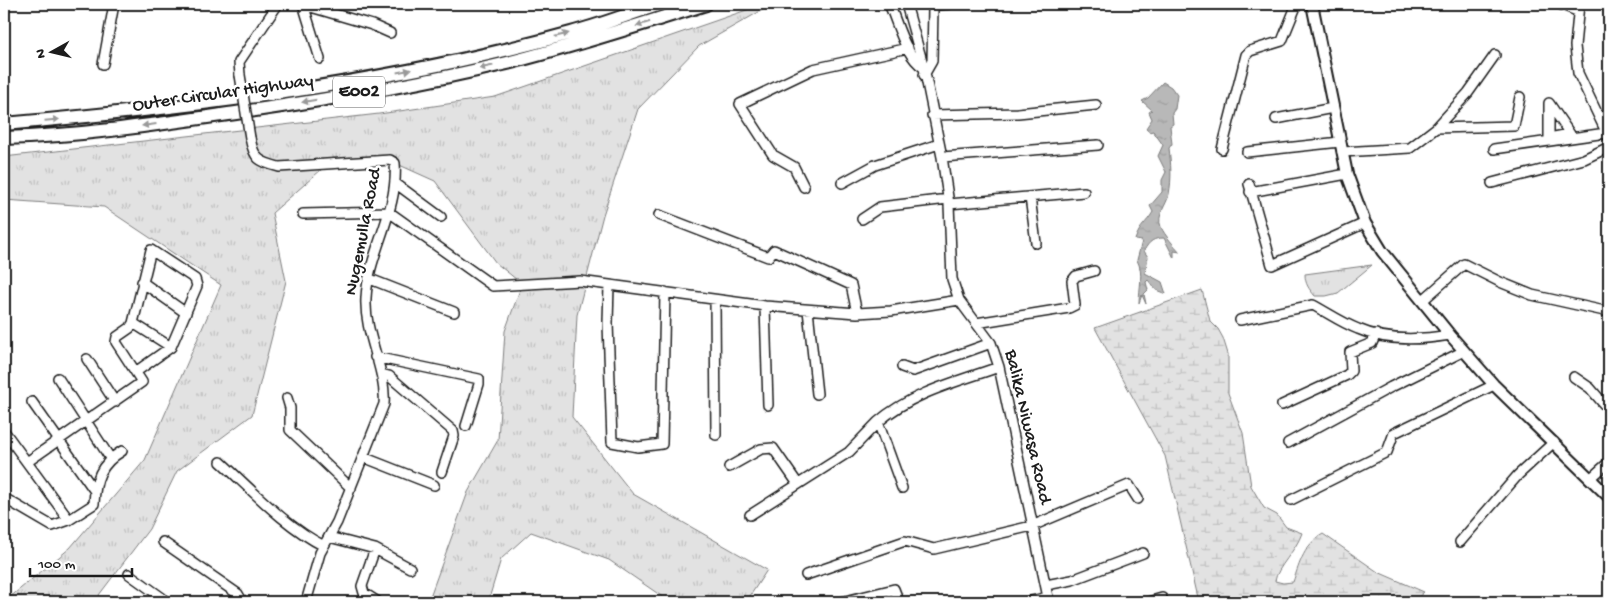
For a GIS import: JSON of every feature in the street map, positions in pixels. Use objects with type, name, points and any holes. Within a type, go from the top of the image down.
[{"type":"highway","name":"Outer Circular Highway","points":[[4,124],[191,104],[376,77],[466,59],[572,33],[661,4]]},
{"type":"highway","name":"Outer Circular Highway","points":[[4,138],[107,130],[191,120],[407,84],[502,64],[567,47],[706,4]]},
{"type":"main road","points":[[1312,4],[1347,174],[1365,223],[1382,251],[1450,335],[1494,385],[1609,497]]},
{"type":"street","points":[[103,64],[114,4]]},
{"type":"street","name":"Nugemulla Road","points":[[278,4],[239,62],[253,153],[263,163],[279,167],[390,160],[395,163],[395,183],[389,212],[366,298],[367,318],[375,357],[385,390],[384,404],[351,488],[324,546],[306,602]]},
{"type":"street","points":[[304,4],[372,25],[390,33]]},
{"type":"street","points":[[304,4],[320,59]]},
{"type":"street","points":[[889,4],[908,48],[916,63],[924,72],[932,61],[934,5],[949,4]]},
{"type":"street","name":"Balika Niwasa Road","points":[[906,4],[924,72],[942,156],[949,202],[952,279],[958,300],[991,343],[999,367],[1049,600]]},
{"type":"street","points":[[1222,148],[1246,56],[1250,51],[1282,41],[1297,4]]},
{"type":"street","points":[[1494,149],[1574,135],[1608,135],[1578,72],[1575,46],[1578,7],[1558,4]]},
{"type":"street","points":[[804,187],[794,167],[773,155],[740,104],[813,69],[908,48]]},
{"type":"street","points":[[1247,152],[1341,147],[1410,148],[1436,128],[1468,93],[1495,55]]},
{"type":"street","points":[[1436,128],[1514,126],[1520,97]]},
{"type":"street","points":[[932,115],[1018,113],[1096,105]]},
{"type":"street","points":[[1276,119],[1333,108]]},
{"type":"street","points":[[842,183],[875,164],[939,144]]},
{"type":"street","points":[[942,156],[1098,145]]},
{"type":"street","points":[[1492,183],[1584,159],[1609,147]]},
{"type":"street","points":[[1347,174],[1249,188],[1272,265],[1365,223]]},
{"type":"street","points":[[395,183],[441,217]]},
{"type":"street","points":[[862,219],[880,207],[1084,192]]},
{"type":"street","points":[[1030,197],[1036,243]]},
{"type":"street","points":[[303,214],[389,212],[493,286],[580,281],[765,306],[856,313],[891,311],[958,300]]},
{"type":"street","points":[[659,215],[768,258],[774,250],[851,285],[856,313]]},
{"type":"street","points":[[27,462],[142,382],[137,371],[116,342],[117,338],[130,328],[133,323],[151,250],[195,279],[197,286],[171,347],[137,371]]},
{"type":"street","points":[[1422,301],[1464,264],[1500,282],[1532,294],[1609,312]]},
{"type":"street","points":[[976,323],[1069,308],[1074,305],[1072,281],[1076,276],[1094,271]]},
{"type":"street","points":[[370,279],[454,312]]},
{"type":"street","points":[[142,282],[186,313]]},
{"type":"street","points":[[610,285],[608,323],[612,442],[638,447],[662,444],[665,292]]},
{"type":"street","points":[[715,300],[716,435]]},
{"type":"street","points":[[1240,320],[1313,305],[1358,330],[1392,338],[1424,339],[1450,335]]},
{"type":"street","points":[[765,306],[768,405]]},
{"type":"street","points":[[808,310],[817,394]]},
{"type":"street","points":[[133,323],[171,347]]},
{"type":"street","points":[[1282,405],[1347,375],[1351,371],[1350,352],[1372,343],[1376,334]]},
{"type":"street","points":[[902,368],[913,372],[991,343]]},
{"type":"street","points":[[1288,443],[1391,387],[1464,351]]},
{"type":"street","points":[[375,357],[479,379],[480,384],[466,426]]},
{"type":"street","points":[[87,359],[115,402]]},
{"type":"street","points":[[750,515],[849,452],[887,415],[932,391],[999,367]]},
{"type":"street","points":[[380,374],[389,376],[453,431],[454,436],[442,472]]},
{"type":"street","points":[[1574,377],[1590,388],[1609,410]]},
{"type":"street","points":[[58,378],[110,458]]},
{"type":"street","points":[[1291,500],[1387,452],[1394,433],[1494,385]]},
{"type":"street","points":[[287,398],[290,408],[290,430],[351,488]]},
{"type":"street","points":[[32,402],[94,490]]},
{"type":"street","points":[[878,422],[902,488]]},
{"type":"street","points":[[4,431],[69,520]]},
{"type":"street","points":[[1460,542],[1518,475],[1554,442]]},
{"type":"street","points":[[729,467],[761,449],[773,448],[798,484]]},
{"type":"street","points":[[4,498],[52,526],[69,520],[94,504],[94,490],[101,468],[110,458],[122,451]]},
{"type":"street","points":[[363,457],[434,485]]},
{"type":"street","points":[[221,462],[287,522],[308,538],[324,546]]},
{"type":"street","points":[[1591,478],[1609,462]]},
{"type":"street","points":[[806,575],[905,541],[934,549],[1032,526],[1129,484],[1138,498]]},
{"type":"street","points":[[329,537],[375,549],[410,568]]},
{"type":"street","points":[[163,542],[238,594],[241,600],[239,602]]},
{"type":"street","points":[[375,549],[362,586],[364,593],[378,602]]},
{"type":"street","points":[[1046,585],[1072,580],[1143,553]]},
{"type":"street","points":[[129,574],[168,602]]},
{"type":"street","points":[[841,602],[894,589],[899,602]]},
{"type":"street","points":[[1148,602],[1162,598]]},
{"type":"street","points":[[1027,602],[1049,600]]},
{"type":"green space","points":[[764,4],[773,4],[699,46],[638,109],[603,215],[577,315],[572,417],[633,494],[767,570],[746,602],[670,602],[609,560],[531,532],[501,559],[488,602],[428,602],[468,492],[498,440],[505,331],[522,284],[496,263],[435,181],[395,163],[330,162],[272,213],[286,281],[252,415],[177,471],[149,529],[99,595],[102,602],[4,602],[70,548],[145,460],[221,285],[104,207],[4,200],[4,157],[379,114],[495,97]]},
{"type":"green space","points":[[1372,265],[1338,293],[1326,296],[1315,296],[1309,289],[1306,281],[1305,274]]},
{"type":"green space","points":[[1202,290],[1210,321],[1223,338],[1228,354],[1228,393],[1243,433],[1251,486],[1264,508],[1277,515],[1286,527],[1302,533],[1296,546],[1279,570],[1275,581],[1283,583],[1293,582],[1307,549],[1311,543],[1323,534],[1378,572],[1424,592],[1413,602],[1199,602],[1165,456],[1095,328]]},
{"type":"water","points":[[1163,82],[1171,87],[1177,95],[1175,109],[1172,113],[1173,124],[1170,126],[1172,144],[1169,148],[1170,188],[1161,214],[1160,223],[1165,234],[1180,252],[1174,251],[1174,258],[1164,238],[1150,242],[1144,251],[1148,257],[1145,273],[1162,282],[1166,294],[1156,290],[1148,280],[1146,282],[1148,290],[1144,294],[1146,304],[1142,295],[1139,303],[1141,275],[1137,260],[1142,241],[1135,240],[1139,231],[1153,212],[1150,206],[1162,192],[1162,180],[1166,172],[1158,156],[1163,145],[1153,131],[1149,132],[1146,128],[1152,119],[1149,112],[1152,110],[1142,101],[1148,98]]}]
